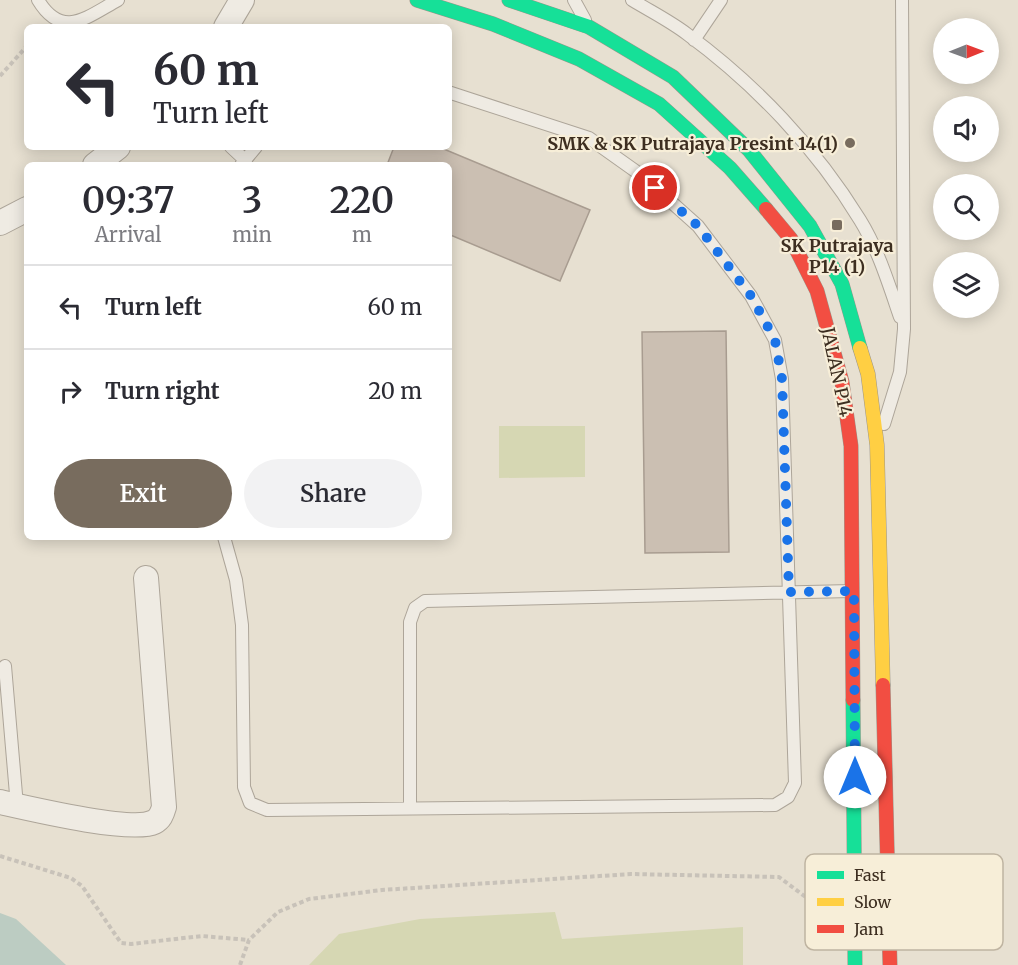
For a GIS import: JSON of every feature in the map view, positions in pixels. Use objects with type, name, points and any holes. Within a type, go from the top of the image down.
[{"type":"main road","name":"JALAN P14","points":[[417,0],[493,24],[579,59],[659,105],[730,168],[791,239],[818,291],[842,382],[851,446],[855,854]]},
{"type":"main road","name":"JALAN P14","points":[[508,0],[589,27],[673,77],[749,150],[810,226],[842,284],[868,374],[878,445],[887,854]]},
{"type":"main road","name":"JALAN P14","points":[[855,950],[855,965]]},
{"type":"main road","name":"JALAN P14","points":[[890,950],[890,965]]},
{"type":"street","points":[[228,24],[242,0]]},
{"type":"street","points":[[99,162],[114,150]]},
{"type":"street","points":[[0,223],[24,210]]},
{"type":"street","points":[[8,804],[107,823],[152,823],[161,817],[164,807],[146,578]]},
{"type":"lane","points":[[38,0],[50,18],[63,22],[77,22],[118,0]]},
{"type":"lane","points":[[574,0],[589,27]]},
{"type":"lane","points":[[633,0],[694,40],[736,75],[781,117],[822,164],[862,221],[887,280],[904,330]]},
{"type":"lane","points":[[694,40],[721,0]]},
{"type":"lane","points":[[878,445],[900,372],[904,330],[902,0]]},
{"type":"lane","points":[[225,540],[236,580],[242,625],[244,787],[250,803],[267,810],[775,805],[789,797],[795,783],[782,379],[775,340],[751,296],[698,226],[640,175],[589,138],[452,93]]},
{"type":"lane","points":[[244,162],[254,150]]},
{"type":"lane","points":[[410,809],[410,622],[415,608],[425,601],[854,591]]},
{"type":"lane","points":[[5,666],[8,804]]},
{"type":"path","points":[[0,76],[24,48]]},
{"type":"path","points":[[0,856],[71,878],[82,886],[121,943],[202,936],[249,940]]},
{"type":"path","points":[[240,965],[249,940],[278,912],[309,899],[382,890],[631,874],[779,877],[805,896]]},
{"type":"green space","points":[[499,426],[585,426],[585,477],[499,478]]},
{"type":"green space","points":[[555,912],[562,939],[743,927],[743,965],[309,965],[339,934],[420,919]]},
{"type":"shaded area","points":[[0,913],[16,919],[66,965],[0,965]]},
{"type":"building","points":[[393,150],[446,150],[590,210],[560,281],[452,236],[452,162],[388,162]]},
{"type":"building","points":[[726,331],[729,552],[645,553],[642,332]]},
{"type":"traffic: fast","points":[[417,0],[493,24],[579,59],[659,104],[730,168],[766,209]]},
{"type":"traffic: fast","points":[[509,0],[589,27],[673,77],[749,150],[810,226],[842,284],[860,348]]},
{"type":"traffic: fast","points":[[853,700],[854,854]]},
{"type":"traffic: fast","points":[[855,950],[855,965]]},
{"type":"traffic: slow","points":[[860,348],[868,374],[877,445],[883,685]]},
{"type":"traffic: jam","points":[[766,209],[791,239],[817,291],[842,382],[851,446],[853,700]]},
{"type":"traffic: jam","points":[[883,685],[887,854]]},
{"type":"traffic: jam","points":[[890,950],[890,965]]},
{"type":"place","name":"SMK & SK Putrajaya Presint 14(1)","points":[[850,143]]},
{"type":"place","name":"SK Putrajaya P14 (1)","points":[[837,225]]},
{"type":"route","points":[[655,188],[698,226],[751,296],[775,340],[782,379],[789,592],[854,591],[855,777]]}]
